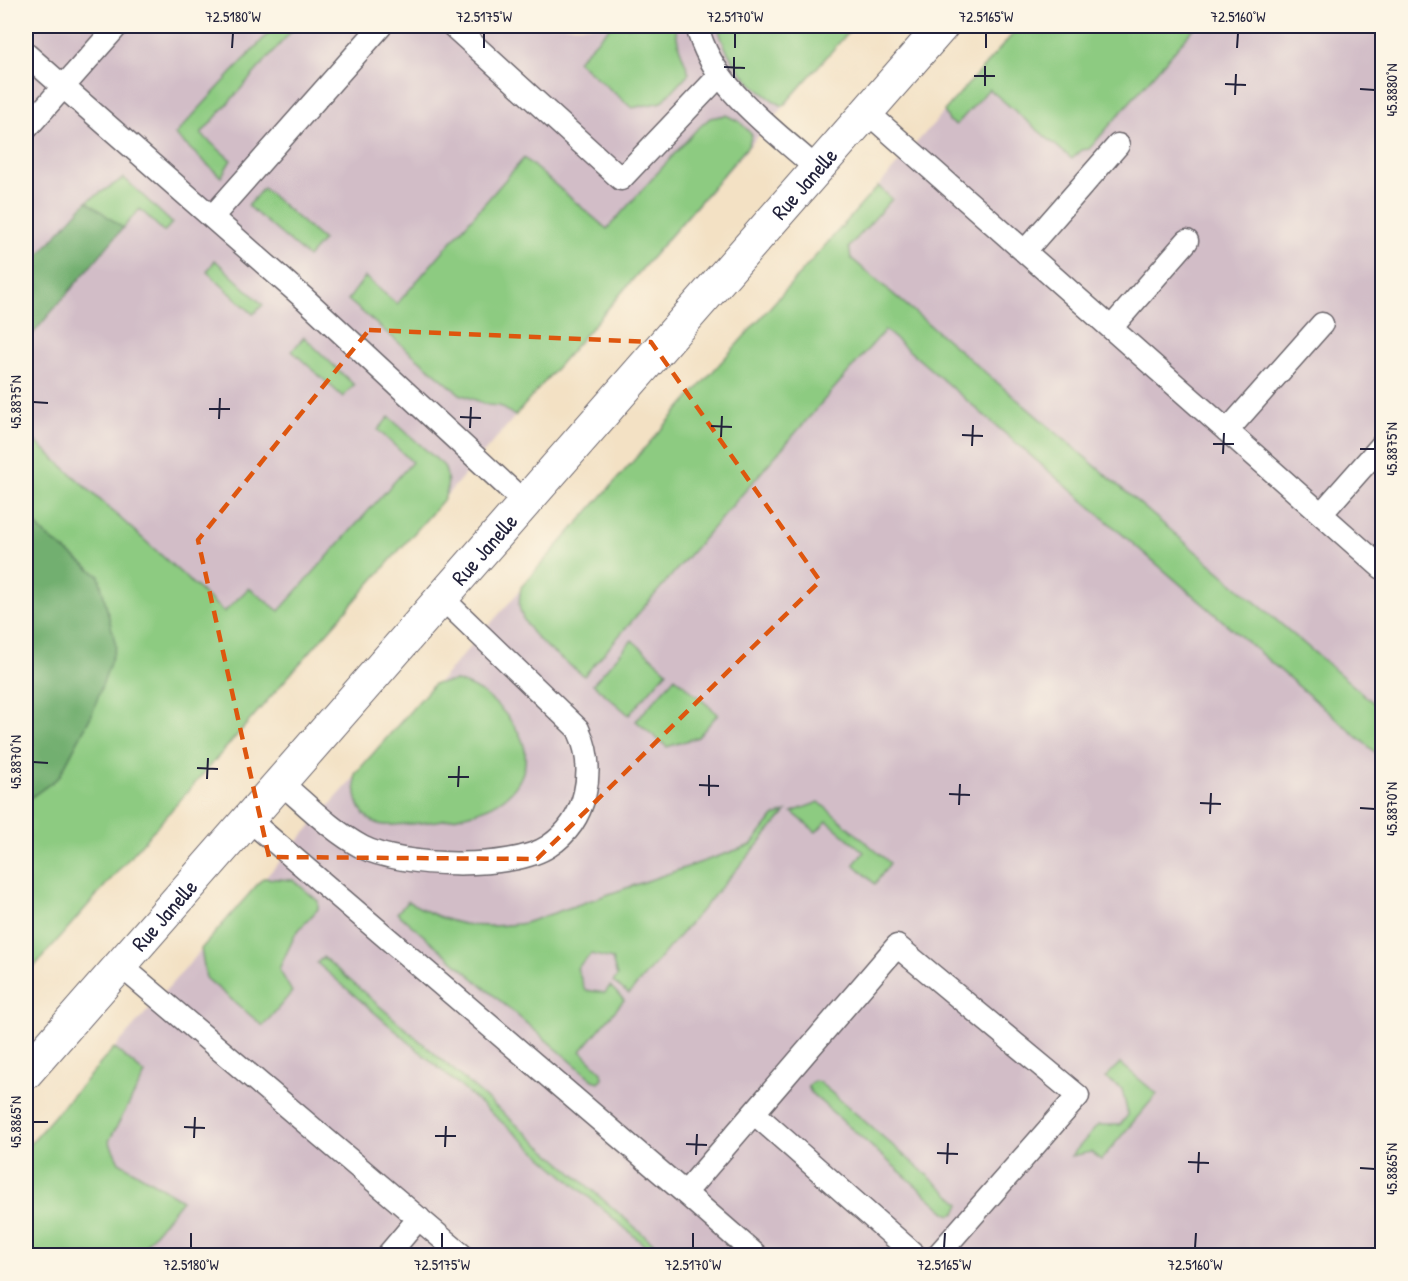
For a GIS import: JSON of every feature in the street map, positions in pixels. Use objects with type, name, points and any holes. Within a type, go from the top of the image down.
[{"type":"main road","name":"Rue Janelle","points":[[26,1073],[942,26]]},
{"type":"lane","points":[[26,129],[117,26]]},
{"type":"lane","points":[[212,217],[381,26]]},
{"type":"lane","points":[[453,26],[621,179],[720,75]]},
{"type":"lane","points":[[697,26],[709,59],[739,98],[817,169]]},
{"type":"lane","points":[[26,54],[212,217],[525,503]]},
{"type":"lane","points":[[867,112],[1383,568]]},
{"type":"lane","points":[[1025,252],[1118,145]]},
{"type":"lane","points":[[1111,328],[1187,241]]},
{"type":"lane","points":[[1227,431],[1322,324]]},
{"type":"lane","points":[[1321,514],[1383,446]]},
{"type":"lane","points":[[280,782],[363,848],[394,857],[440,863],[489,863],[525,857],[549,846],[568,826],[585,796],[590,772],[587,748],[578,729],[442,598]]},
{"type":"lane","points":[[248,819],[757,1256]]},
{"type":"lane","points":[[685,1193],[897,946],[1078,1096],[938,1256]]},
{"type":"lane","points":[[120,965],[463,1256]]},
{"type":"lane","points":[[754,1113],[916,1256]]},
{"type":"lane","points":[[387,1256],[419,1218]]},
{"type":"highlighted area","points":[[369,330],[651,342],[820,581],[537,859],[269,857],[198,540]]},
{"type":"shaded area","points":[[26,26],[854,26],[295,670],[224,612],[26,433]]},
{"type":"shaded area","points":[[1020,26],[1382,26],[1382,1255],[26,1256],[26,1148]]},
{"type":"green space","points":[[275,26],[296,26],[201,134],[231,160],[221,177],[175,135]]},
{"type":"green space","points":[[611,26],[675,26],[679,47],[689,73],[662,102],[632,108],[577,61]]},
{"type":"green space","points":[[718,26],[854,26],[783,106],[761,92],[742,73],[727,51]]},
{"type":"green space","points":[[1020,26],[1196,26],[1089,149],[1081,150],[1072,159],[989,89],[956,125],[949,121],[944,111]]},
{"type":"green space","points":[[726,115],[740,122],[752,135],[748,146],[515,416],[500,406],[488,405],[460,394],[348,300],[365,277],[397,304],[524,158],[607,229],[695,131],[710,118]]},
{"type":"green space","points":[[124,178],[172,223],[164,232],[140,209],[123,228],[87,201]]},
{"type":"green space","points":[[878,186],[892,199],[849,247],[851,258],[1382,710],[1382,758],[885,330],[584,676],[556,655],[530,630],[520,610],[521,587]]},
{"type":"green space","points":[[263,188],[323,240],[308,257],[248,206]]},
{"type":"green space","points":[[87,201],[123,228],[26,342],[26,269]]},
{"type":"green space","points":[[215,260],[263,305],[253,314],[207,272]]},
{"type":"green space","points":[[304,337],[354,385],[343,397],[292,351]]},
{"type":"green space","points":[[389,417],[444,466],[448,483],[444,499],[26,976],[26,801],[59,777],[92,714],[99,576],[44,534],[26,514],[26,433],[224,612],[249,588],[279,611],[412,462],[378,430]]},
{"type":"green space","points":[[26,514],[44,534],[99,576],[116,646],[92,714],[59,777],[26,801]]},
{"type":"green space","points":[[632,640],[667,671],[629,715],[593,684]]},
{"type":"green space","points":[[675,677],[718,714],[698,737],[667,747],[636,721]]},
{"type":"green space","points":[[456,681],[481,692],[495,703],[521,736],[525,749],[525,761],[523,773],[517,784],[499,801],[468,814],[439,821],[410,824],[387,825],[374,822],[363,813],[357,801],[355,774],[434,684]]},
{"type":"green space","points":[[819,802],[890,863],[875,884],[854,864],[864,852],[827,821],[816,832],[792,812]]},
{"type":"green space","points":[[786,812],[629,994],[613,982],[617,976],[612,959],[591,954],[577,968],[585,990],[605,993],[610,986],[624,1000],[581,1051],[602,1072],[603,1078],[599,1082],[593,1080],[397,913],[408,901],[437,916],[464,924],[492,926],[525,923],[751,845],[774,816]]},
{"type":"green space","points":[[263,878],[293,880],[318,901],[318,909],[296,933],[279,969],[292,992],[263,1026],[206,978],[201,949]]},
{"type":"green space","points":[[323,957],[667,1255],[656,1255],[317,963]]},
{"type":"green space","points":[[114,1048],[145,1074],[109,1141],[119,1162],[182,1200],[137,1255],[26,1255],[26,1148]]},
{"type":"green space","points":[[1120,1063],[1157,1094],[1101,1160],[1091,1152],[1071,1156],[1098,1125],[1120,1125],[1128,1115],[1122,1089],[1105,1078]]},
{"type":"green space","points":[[814,1081],[819,1082],[955,1199],[960,1204],[956,1213],[951,1215],[947,1213],[811,1093],[808,1086]]}]
